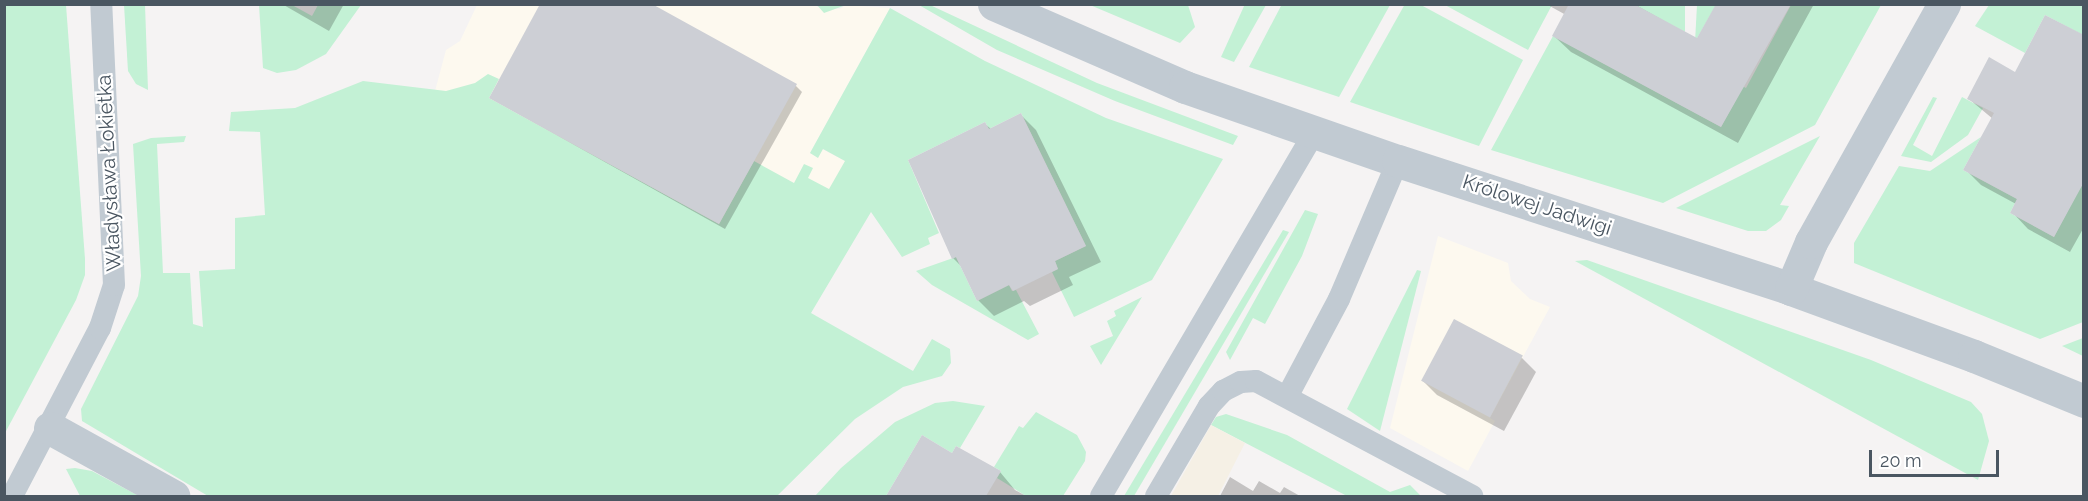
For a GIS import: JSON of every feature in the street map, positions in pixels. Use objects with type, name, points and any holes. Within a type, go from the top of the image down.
[{"type":"street","name":"Królowej Jadwigi","points":[[994,4],[1119,60],[1314,133],[1791,289],[1974,356],[2084,401]]},
{"type":"street","points":[[1791,289],[1811,242],[1944,4]]},
{"type":"street","points":[[50,428],[173,496]]},
{"type":"lane","name":"Władysława Łokietka","points":[[12,496],[50,428],[100,328],[114,285],[100,4]]},
{"type":"lane","points":[[1101,496],[1314,133]]},
{"type":"lane","points":[[1288,395],[1339,299],[1398,161]]},
{"type":"lane","points":[[1156,496],[1209,406],[1223,390],[1241,381],[1256,381],[1288,395],[1472,496]]},
{"type":"shaded area","points":[[817,4],[817,7],[840,9],[846,5],[890,8],[810,153],[818,157],[822,149],[845,161],[802,292],[435,91],[446,50],[460,41],[477,5]]},
{"type":"shaded area","points":[[1438,236],[1508,263],[1511,281],[1530,299],[1550,307],[1490,418],[1495,421],[1468,471],[1390,428]]},
{"type":"green space","points":[[5,4],[66,5],[85,275],[76,300],[5,433]]},
{"type":"green space","points":[[817,4],[846,5],[824,13]]},
{"type":"green space","points":[[1245,4],[1266,5],[1234,62],[1221,57]]},
{"type":"green space","points":[[1282,4],[1390,5],[1339,97],[1249,67]]},
{"type":"green space","points":[[1405,4],[1421,5],[1523,60],[1479,146],[1350,102]]},
{"type":"green space","points":[[124,5],[145,5],[148,90],[136,84],[128,71]]},
{"type":"green space","points":[[259,5],[292,5],[312,16],[318,5],[361,5],[326,54],[296,70],[277,73],[263,68]]},
{"type":"green space","points":[[919,5],[930,5],[1097,83],[1238,136],[1233,145],[1115,101],[997,50]]},
{"type":"green space","points":[[1090,5],[1188,5],[1195,27],[1180,43]]},
{"type":"green space","points":[[1445,5],[1552,5],[1528,50]]},
{"type":"green space","points":[[1634,5],[1685,5],[1685,32]]},
{"type":"green space","points":[[1697,5],[1716,5],[1695,42]]},
{"type":"green space","points":[[1791,5],[1881,5],[1815,125],[1663,203],[1491,150],[1553,36],[1721,127],[1737,98],[1725,77],[1746,88]]},
{"type":"green space","points":[[1989,5],[2083,5],[2083,35],[2045,15],[2025,53],[1975,26]]},
{"type":"green space","points":[[890,8],[985,61],[1106,118],[1223,159],[1152,280],[1074,317],[1052,272],[1058,269],[1055,261],[1086,246],[1021,113],[989,129],[985,122],[908,160],[939,233],[928,238],[930,244],[902,257],[871,212],[811,313],[913,371],[932,339],[950,349],[951,363],[942,376],[903,387],[855,419],[777,496],[208,496],[82,421],[81,409],[138,296],[141,276],[133,144],[151,138],[186,136],[184,142],[157,144],[163,273],[190,273],[193,324],[203,327],[199,271],[235,269],[235,218],[265,215],[260,132],[229,131],[231,112],[295,108],[363,81],[446,91],[475,83],[488,74],[499,79],[489,98],[719,224],[754,161],[794,183],[804,164],[813,168],[808,178],[829,189],[845,161],[823,149],[818,158],[810,153]]},
{"type":"green space","points":[[1933,97],[1937,98],[1913,145],[1932,156],[1962,97],[1983,108],[1968,135],[1931,162],[1901,156]]},
{"type":"green space","points":[[1820,136],[1780,205],[1789,206],[1781,220],[1766,231],[1748,231],[1676,208]]},
{"type":"green space","points":[[1981,137],[1963,170],[2017,199],[2010,213],[2054,237],[2083,182],[2083,322],[2040,339],[1854,263],[1854,243],[1899,166],[1930,171]]},
{"type":"green space","points":[[1305,210],[1318,214],[1302,256],[1265,324],[1253,318],[1230,360],[1226,352]]},
{"type":"green space","points":[[1283,230],[1289,232],[1134,496],[1124,496]]},
{"type":"green space","points":[[956,257],[977,301],[1009,285],[1012,291],[1016,290],[1039,334],[1028,340],[932,285],[916,271]]},
{"type":"green space","points":[[1587,260],[1871,360],[1971,402],[1982,414],[1989,441],[1978,480],[1575,261]]},
{"type":"green space","points":[[1417,270],[1421,271],[1380,431],[1347,409]]},
{"type":"green space","points":[[1142,297],[1101,365],[1090,346],[1113,336],[1107,321],[1116,316],[1114,311]]},
{"type":"green space","points":[[2083,338],[2083,356],[2062,346]]},
{"type":"green space","points":[[953,401],[985,406],[960,448],[956,446],[952,453],[922,435],[886,496],[815,496],[841,468],[895,422],[935,403]]},
{"type":"green space","points":[[1036,412],[1077,435],[1086,452],[1085,461],[1063,496],[1026,496],[997,478],[1001,471],[994,467],[1019,426],[1023,428]]},
{"type":"green space","points":[[1226,414],[1287,435],[1390,492],[1410,485],[1421,496],[1347,496],[1211,425],[1216,417]]},
{"type":"green space","points":[[66,469],[92,471],[139,496],[80,496]]},
{"type":"sand","points":[[1211,425],[1245,443],[1218,496],[1171,496]]},
{"type":"building","points":[[540,4],[652,4],[797,84],[719,224],[489,98]]},
{"type":"building","points":[[1569,4],[1634,4],[1697,38],[1716,4],[1791,4],[1721,127],[1552,36]]},
{"type":"building","points":[[2045,15],[2084,35],[2084,182],[2054,237],[2010,213],[2017,199],[1963,170],[1994,113],[1967,99],[1989,57],[2015,72]]},
{"type":"building","points":[[1021,113],[1086,246],[1055,261],[1058,269],[1013,291],[1009,285],[977,301],[956,257],[952,259],[908,160],[985,122],[989,129]]},
{"type":"building","points":[[1454,319],[1523,356],[1490,417],[1421,381]]},
{"type":"building","points":[[922,435],[952,453],[956,446],[1001,471],[986,496],[886,496]]}]
